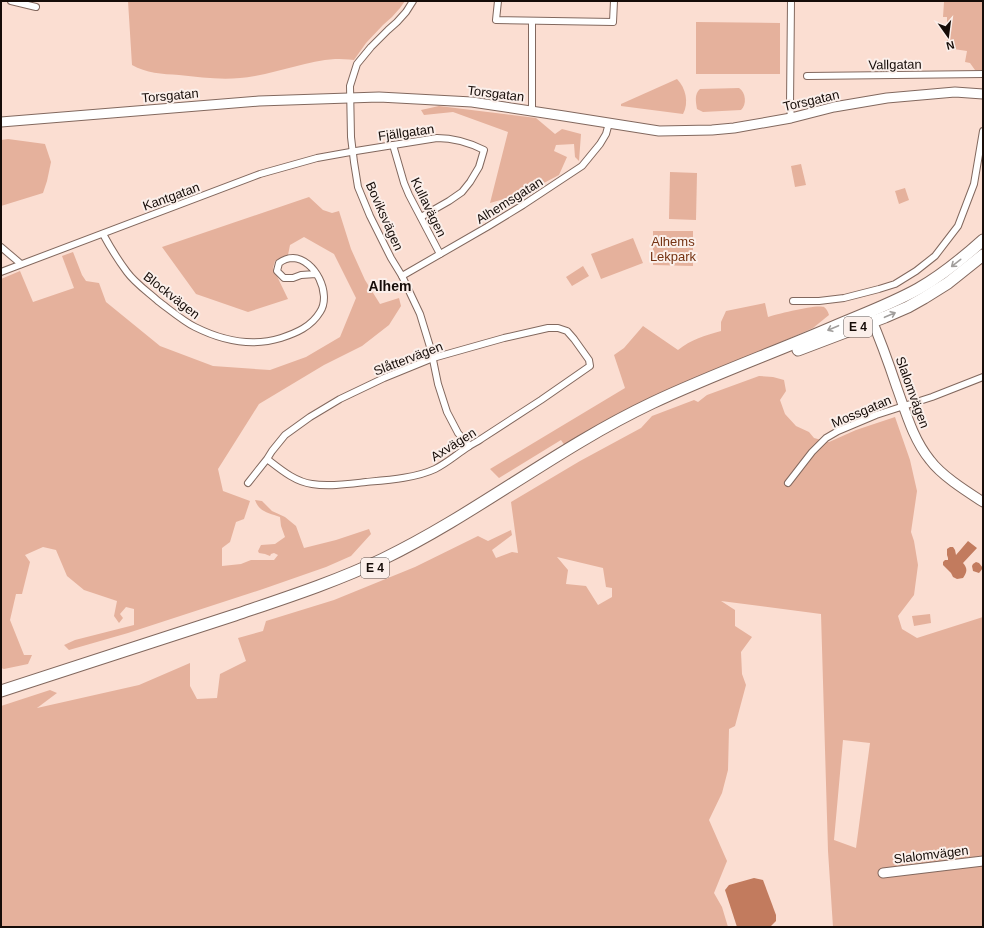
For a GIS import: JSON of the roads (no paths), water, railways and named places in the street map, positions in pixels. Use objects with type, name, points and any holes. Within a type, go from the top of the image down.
[{"type":"highway","name":"E 4","points":[[1,697],[291,602],[360,575],[446,530],[589,441],[640,414],[672,399],[871,317],[928,283],[983,240]]},
{"type":"highway","name":"E 4","points":[[1,691],[286,598],[355,572],[410,545],[440,528],[568,448],[624,417],[673,393],[776,351],[871,317],[900,311],[948,283],[983,255]]},
{"type":"main road","name":"Torsgatan","points":[[1,122],[259,101],[379,96],[472,102],[659,131],[712,130],[734,128],[792,118],[834,107],[887,98],[955,92],[983,94]]},
{"type":"main road","name":"Slalomvägen","points":[[871,317],[887,358],[910,427],[916,439],[930,460],[939,470],[983,502]]},
{"type":"main road","name":"Slalomvägen","points":[[883,873],[983,861]]},
{"type":"street","points":[[11,1],[36,7]]},
{"type":"street","name":"Boviksvägen","points":[[413,1],[406,12],[371,47],[357,64],[350,86],[352,151],[358,187],[370,216],[391,258],[402,276],[420,314],[433,358],[438,384],[447,412],[458,433],[469,446]]},
{"type":"street","points":[[498,1],[496,20],[613,22],[614,1]]},
{"type":"street","points":[[791,1],[790,105],[792,118]]},
{"type":"street","points":[[532,21],[532,111]]},
{"type":"street","name":"Vallgatan","points":[[807,76],[983,74]]},
{"type":"street","name":"Alhemsgatan","points":[[402,276],[523,205],[582,166],[600,144],[606,134],[609,123]]},
{"type":"street","points":[[794,301],[819,301],[844,298],[895,284],[916,271],[935,256],[958,226],[974,184],[983,131]]},
{"type":"street","name":"Fjällgatan","points":[[352,151],[437,138],[456,140],[484,150],[479,166],[470,182],[462,192],[421,217]]},
{"type":"street","name":"Kullavägen","points":[[393,145],[409,195],[440,254]]},
{"type":"street","name":"Kantgatan","points":[[1,272],[260,174],[317,158],[352,151]]},
{"type":"street","name":"Blockvägen","points":[[103,234],[128,273],[147,292],[194,327],[214,335],[238,341],[262,341],[278,338],[296,332],[315,319],[322,310],[324,298],[323,288],[319,277],[308,264],[300,259],[286,259],[279,263],[278,271],[284,278],[316,274]]},
{"type":"street","points":[[1,247],[22,264]]},
{"type":"street","name":"Slåttervägen","points":[[248,483],[285,435],[310,417],[340,399],[384,378],[433,358],[548,328],[558,328],[567,331],[574,339],[589,360],[590,366]]},
{"type":"street","name":"Axvägen","points":[[267,459],[289,475],[306,483],[312,484],[330,485],[391,479],[434,470],[536,404],[590,366]]},
{"type":"street","name":"Mossgatan","points":[[788,483],[812,452],[826,438],[838,431],[876,415],[983,377]]},
{"type":"district","name":"Alhem","points":[[390,286]]},
{"type":"park label","name":"Alhems Lekpark","points":[[673,248]]}]
